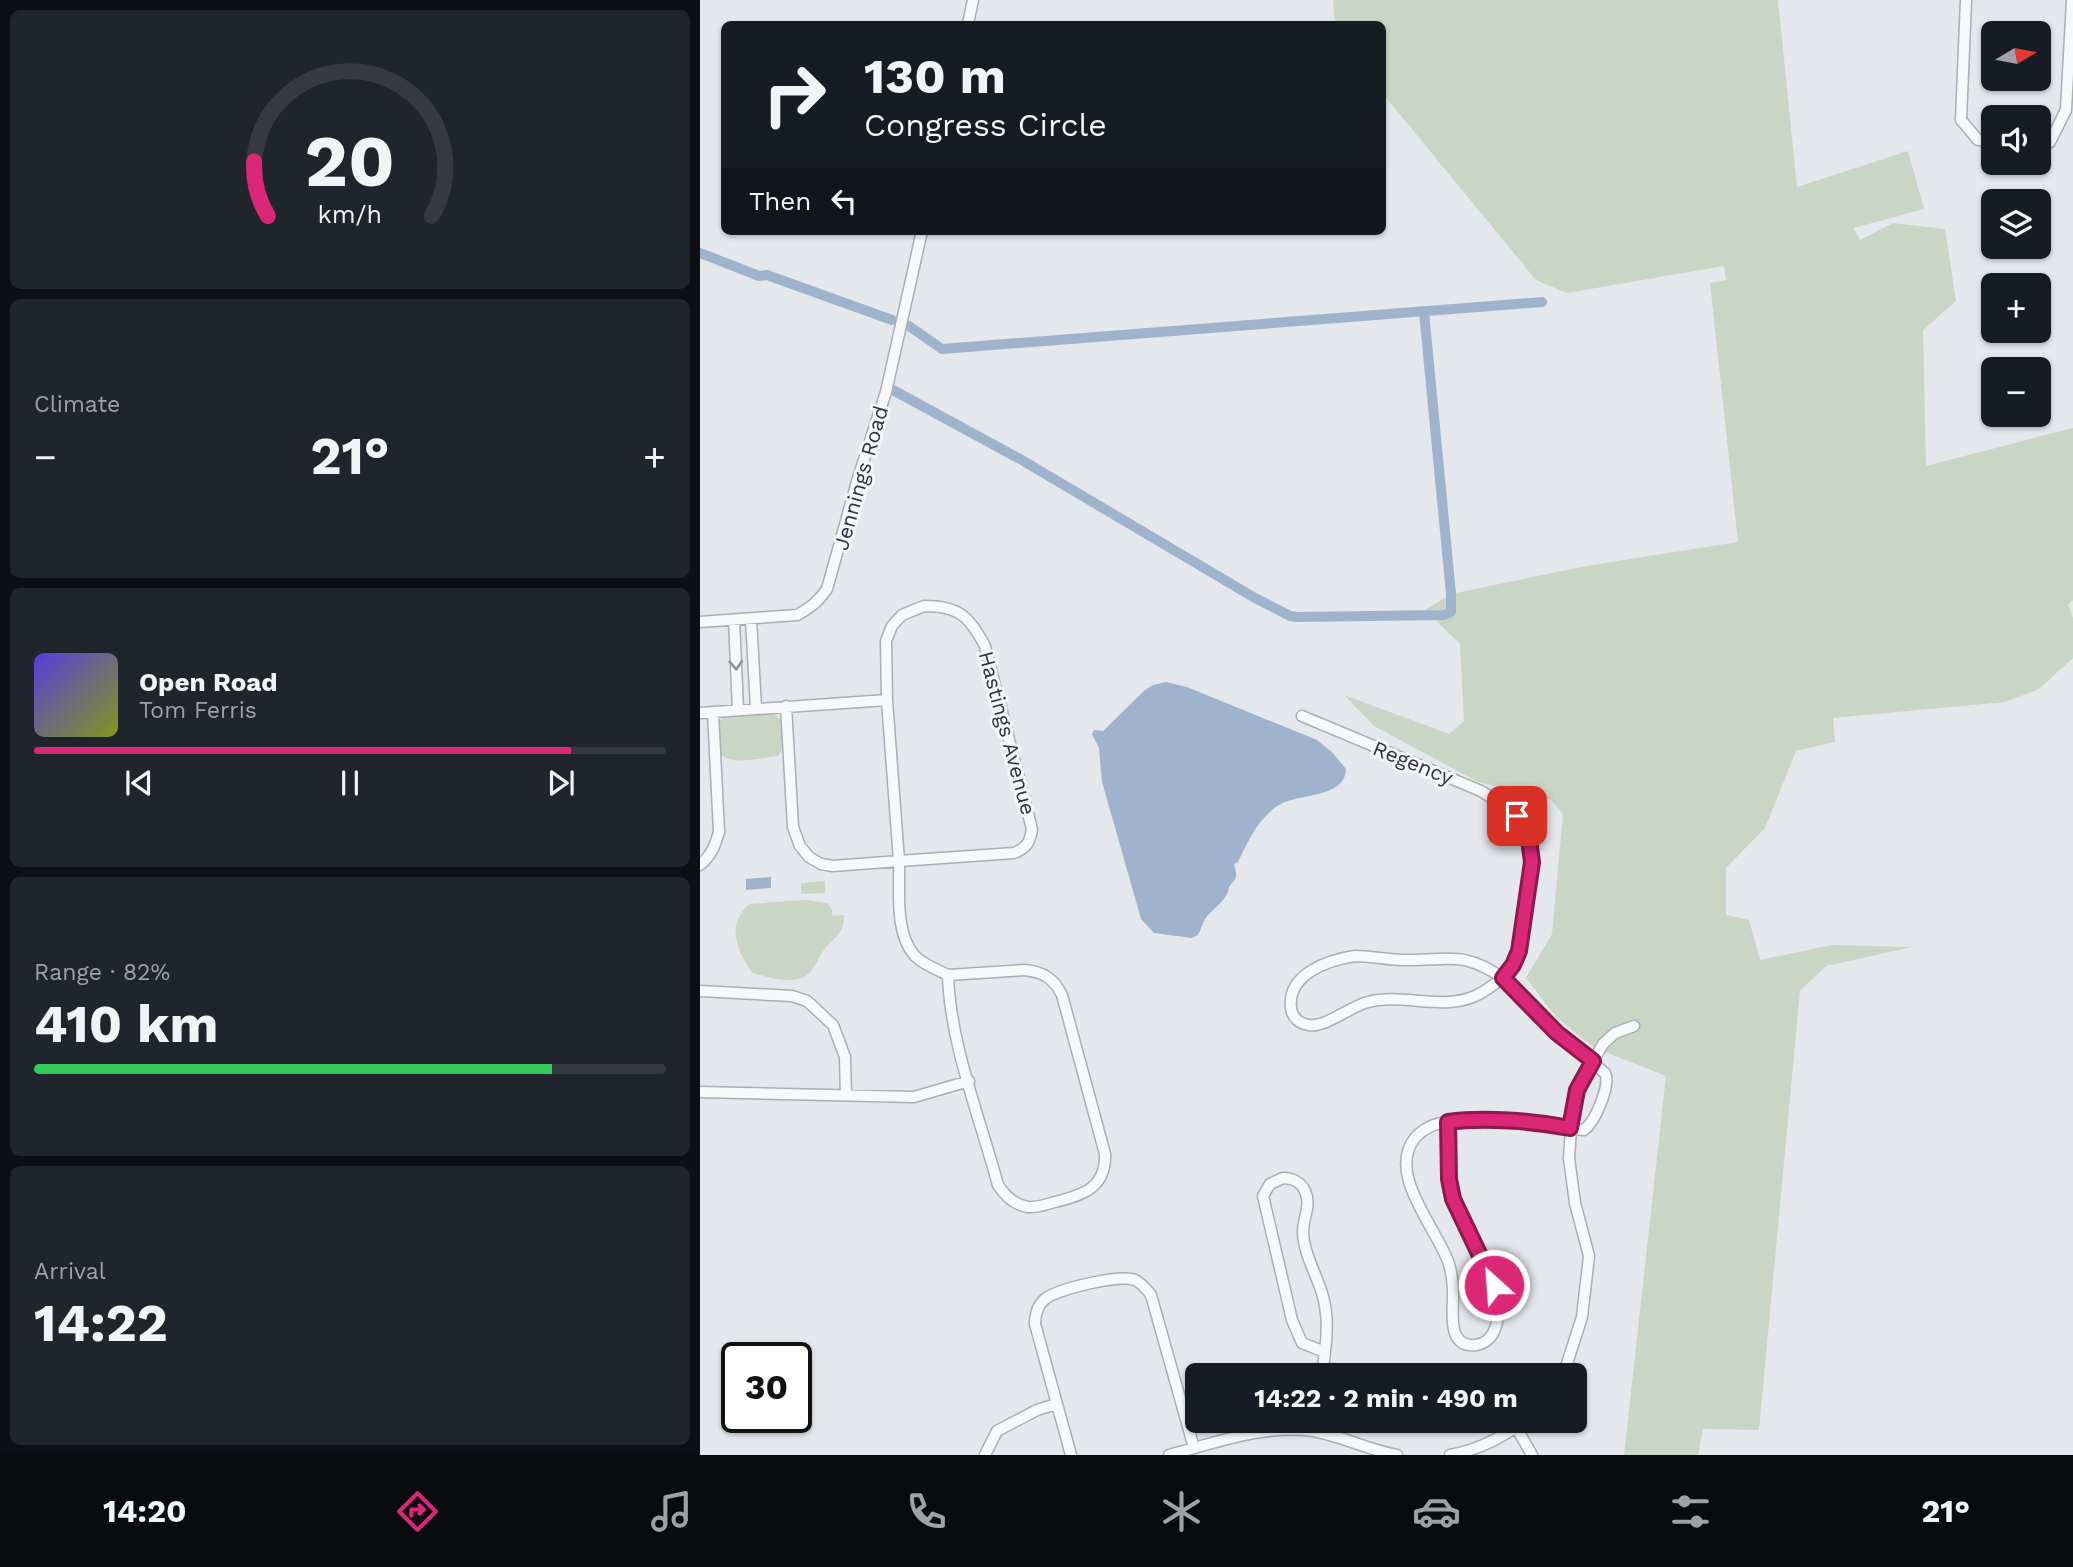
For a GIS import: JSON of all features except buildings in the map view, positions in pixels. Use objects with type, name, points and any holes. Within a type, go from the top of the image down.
[{"type":"street","points":[[969,21],[973,0]]},
{"type":"street","points":[[1966,0],[1961,120],[1978,140],[1981,140]]},
{"type":"street","points":[[2051,140],[2066,110],[2072,0]]},
{"type":"street","name":"Jennings Road","points":[[700,622],[797,615],[819,600],[827,589],[886,392],[921,235]]},
{"type":"street","name":"Hastings Avenue","points":[[924,606],[940,606],[967,617],[985,646],[1032,829],[1028,845],[1014,853],[899,860],[887,700],[887,640],[892,626],[902,615],[924,606]]},
{"type":"street","points":[[734,620],[738,710]]},
{"type":"street","points":[[751,620],[756,708]]},
{"type":"street","points":[[700,713],[887,700]]},
{"type":"street","points":[[786,706],[793,827],[800,846],[809,857],[821,864],[833,866],[899,860],[902,926],[906,941],[921,961],[948,975],[1037,971],[1057,985],[1105,1154],[1105,1166],[1098,1182],[1087,1192],[1033,1208],[1014,1202],[998,1185],[949,1006],[948,975]]},
{"type":"street","points":[[700,864],[712,851],[719,832],[713,712]]},
{"type":"street","name":"Regency","points":[[1302,716],[1481,791],[1511,810],[1523,824],[1528,832],[1532,852],[1531,872],[1519,951],[1503,978]]},
{"type":"street","points":[[1448,1122],[1449,1179],[1453,1199],[1491,1276],[1498,1303],[1498,1320],[1493,1334],[1475,1345],[1467,1345],[1455,1335],[1450,1267],[1412,1189],[1406,1170],[1408,1151],[1417,1135],[1433,1125],[1448,1122],[1551,1124],[1584,1130],[1588,1127],[1608,1078],[1593,1061],[1557,1033],[1503,978],[1481,964],[1461,958],[1399,960],[1355,956],[1325,964],[1300,981],[1291,996],[1292,1012],[1301,1023],[1314,1026],[1371,1001],[1468,999],[1503,978]]},
{"type":"street","points":[[700,991],[792,996],[807,1001],[833,1025],[845,1057],[846,1095]]},
{"type":"street","points":[[1567,1363],[1582,1317],[1589,1255],[1572,1189],[1569,1158],[1570,1128],[1577,1090],[1609,1038],[1634,1026]]},
{"type":"street","points":[[700,1093],[914,1097],[969,1082]]},
{"type":"street","points":[[1324,1363],[1325,1352],[1328,1326],[1324,1299],[1303,1236],[1308,1209],[1306,1193],[1297,1181],[1283,1178],[1270,1184],[1263,1196],[1281,1278],[1292,1320],[1302,1343],[1325,1352]]},
{"type":"street","points":[[1071,1455],[1035,1324],[1036,1311],[1056,1293],[1119,1278],[1134,1279],[1146,1288],[1156,1310],[1171,1374],[1194,1448]]},
{"type":"street","points":[[985,1455],[997,1431],[1037,1410],[1056,1404]]},
{"type":"street","points":[[1169,1455],[1263,1433]]},
{"type":"street","points":[[1332,1433],[1379,1453],[1397,1455]]},
{"type":"street","points":[[1451,1455],[1482,1447],[1506,1433]]},
{"type":"street","points":[[1524,1433],[1532,1455]]},
{"type":"green space","points":[[1333,0],[1778,0],[1797,187],[1908,151],[1924,209],[1854,228],[1860,240],[1893,223],[1945,229],[1956,301],[1923,330],[1926,466],[2073,428],[2073,600],[2068,605],[2073,618],[2073,658],[2039,689],[2005,702],[1833,718],[1835,742],[1796,751],[1765,828],[1726,868],[1726,915],[1749,920],[1760,960],[1832,945],[1912,947],[1826,966],[1800,991],[1759,1430],[1703,1429],[1698,1455],[1624,1455],[1666,1076],[1593,1047],[1556,1017],[1526,978],[1552,934],[1563,814],[1551,800],[1478,782],[1374,726],[1344,695],[1449,734],[1464,721],[1460,644],[1425,610],[1451,594],[1586,566],[1738,542],[1710,283],[1726,280],[1724,266],[1567,293],[1536,280],[1386,98],[1386,21],[1335,21]]},
{"type":"green space","points":[[774,714],[781,722],[784,734],[783,746],[778,756],[732,760],[720,754],[720,720],[725,717]]},
{"type":"green space","points":[[825,881],[825,893],[801,894],[801,883]]},
{"type":"green space","points":[[804,900],[827,903],[832,910],[832,916],[844,915],[839,933],[810,972],[801,978],[780,980],[753,973],[742,956],[736,938],[742,912],[750,904]]},
{"type":"water","points":[[1166,682],[1187,687],[1317,740],[1333,753],[1346,769],[1344,779],[1338,786],[1319,794],[1287,801],[1266,816],[1255,830],[1238,862],[1234,864],[1236,876],[1226,896],[1205,919],[1198,935],[1192,938],[1154,933],[1141,919],[1102,782],[1099,748],[1092,734],[1094,730],[1103,731],[1145,690]]},
{"type":"water","points":[[771,877],[771,888],[746,890],[746,879]]},
{"type":"waterway","points":[[700,253],[759,276],[767,275],[892,320]]},
{"type":"waterway","points":[[909,326],[942,349],[1542,302]]},
{"type":"waterway","points":[[891,389],[1020,459],[1290,616],[1444,615],[1451,612],[1451,594],[1424,312]]},
{"type":"waterway","points":[[892,320],[900,323]]},
{"type":"route","points":[[1494,1285],[1453,1199],[1449,1179],[1448,1122],[1494,1121],[1551,1124],[1570,1128],[1573,1101],[1593,1061],[1557,1033],[1503,978],[1519,951],[1532,862],[1528,832],[1517,816]]}]
